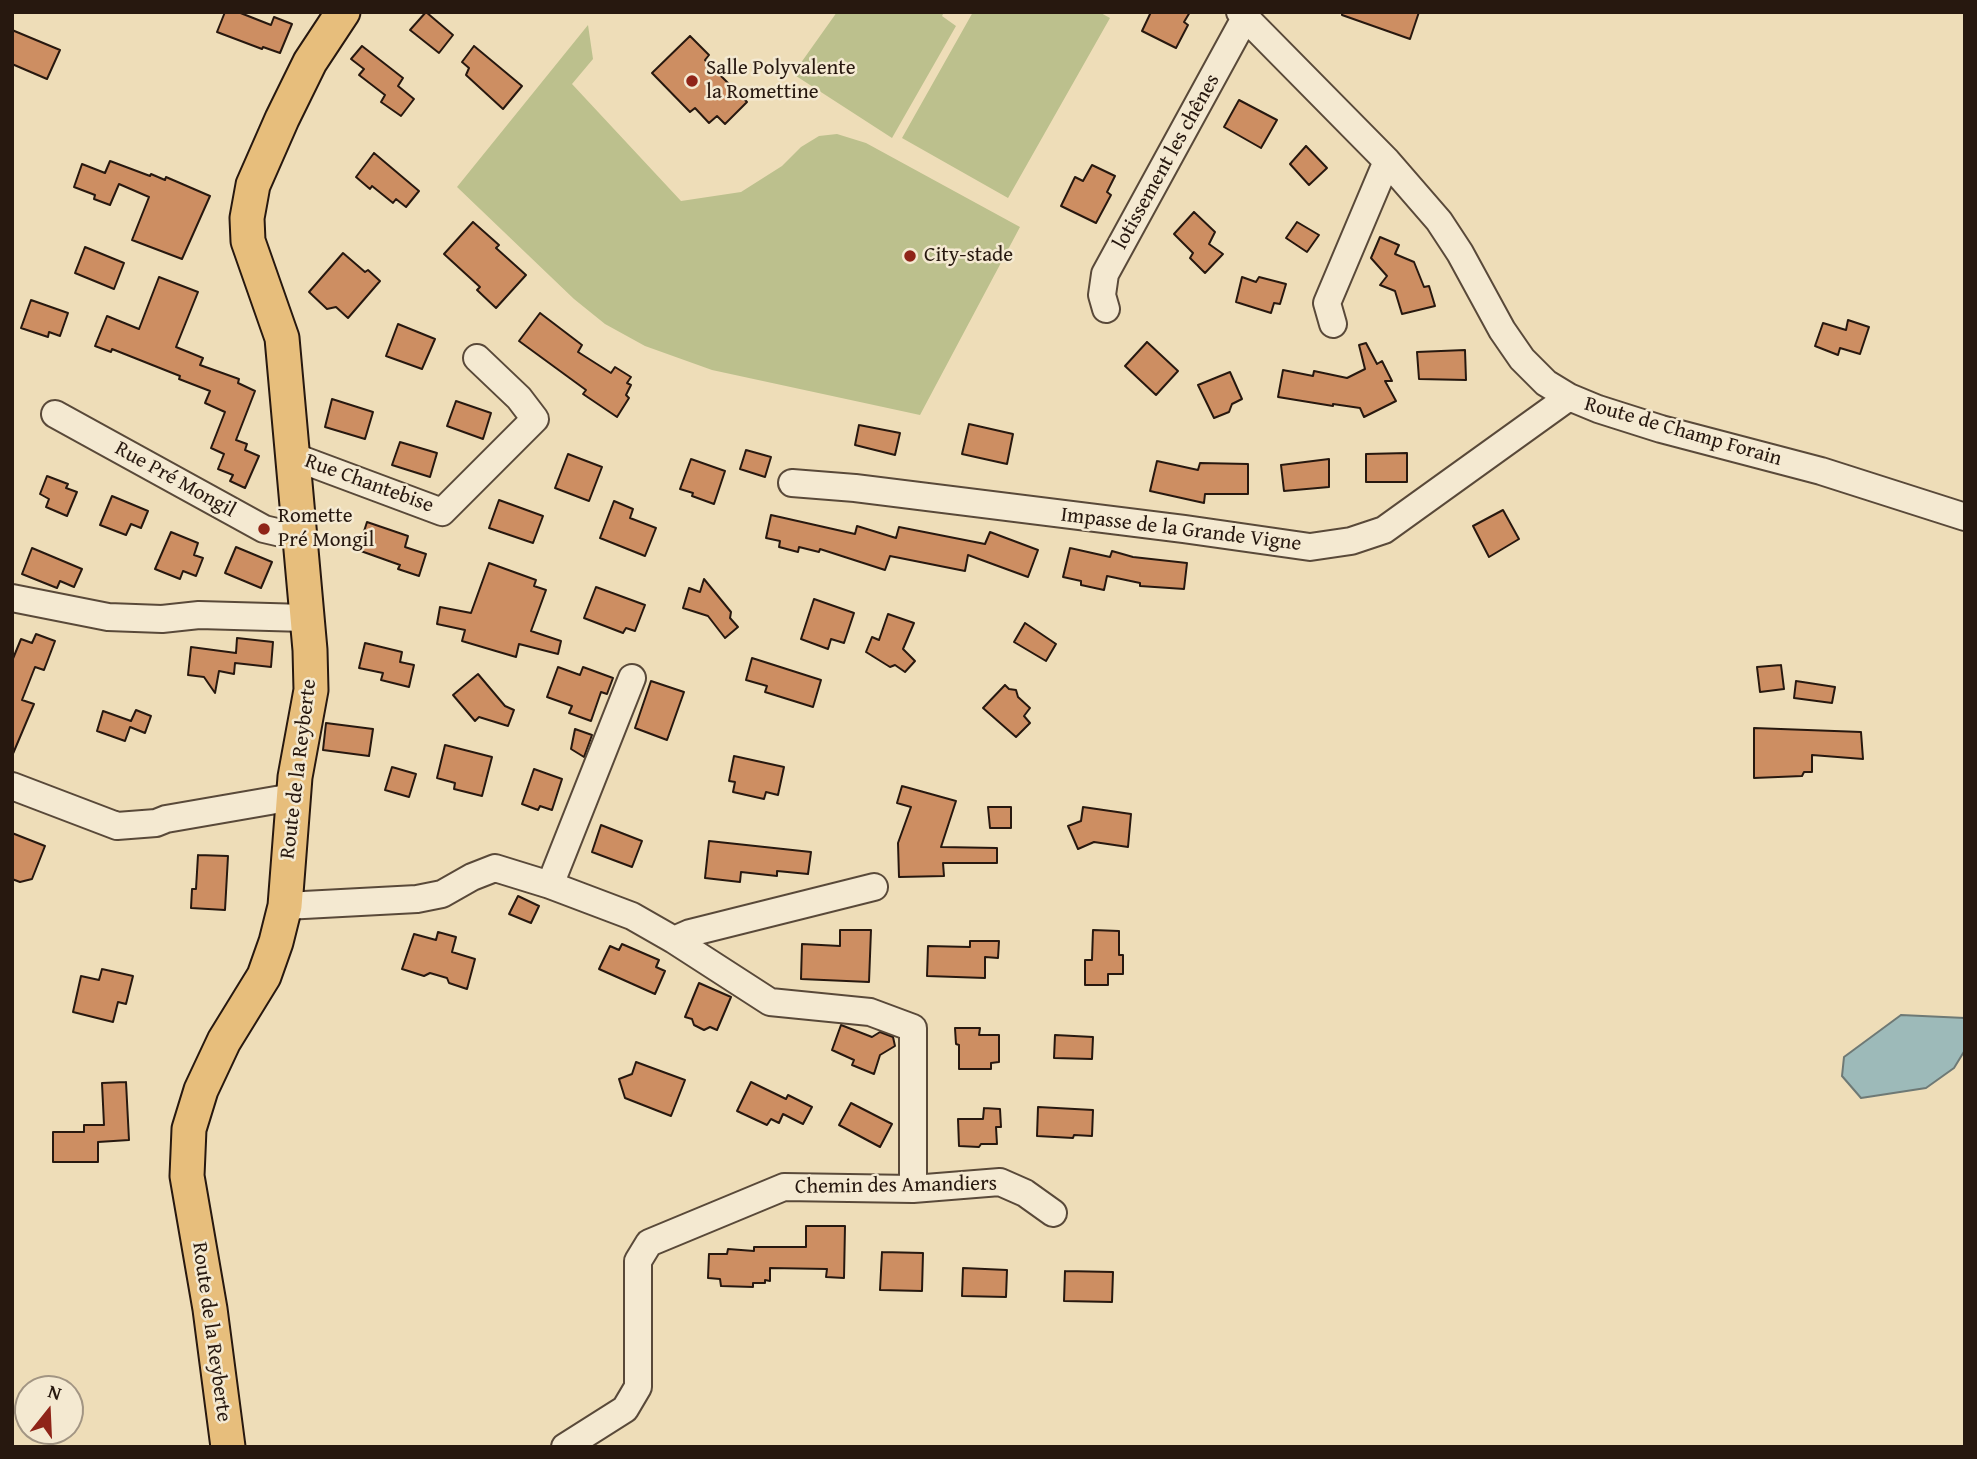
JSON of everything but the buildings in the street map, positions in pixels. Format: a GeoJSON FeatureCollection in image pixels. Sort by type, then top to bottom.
{"type":"FeatureCollection","features":[{"type":"Feature","properties":{"kind":"main road","name":"Route de la Reyberte"},"geometry":{"type":"LineString","coordinates":[[228,1447],[211,1309],[187,1176],[189,1129],[201,1090],[224,1041],[264,976],[276,942],[285,906],[293,797],[311,690],[310,650],[305,618],[282,338],[248,241],[247,218],[257,176],[282,119],[310,62],[343,12]]}},
{"type":"Feature","properties":{"kind":"street","name":"Route de Champ Forain"},"geometry":{"type":"LineString","coordinates":[[1243,15],[1387,161],[1439,221],[1460,253],[1502,330],[1522,359],[1546,383],[1569,397],[1598,409],[1661,429],[1821,471],[1965,517]]}},
{"type":"Feature","properties":{"kind":"street","name":"lotissement les chênes"},"geometry":{"type":"LineString","coordinates":[[1105,310],[1102,295],[1105,274],[1169,160],[1243,15]]}},
{"type":"Feature","properties":{"kind":"street"},"geometry":{"type":"LineString","coordinates":[[1333,324],[1327,303],[1387,161]]}},
{"type":"Feature","properties":{"kind":"street","name":"Rue Chantebise"},"geometry":{"type":"LineString","coordinates":[[292,456],[442,512],[534,419],[519,398],[477,358]]}},
{"type":"Feature","properties":{"kind":"street","name":"Impasse de la Grande Vigne"},"geometry":{"type":"LineString","coordinates":[[792,483],[855,488],[1310,547],[1351,541],[1384,530],[1569,397]]}},
{"type":"Feature","properties":{"kind":"street","name":"Rue Pré Mongil"},"geometry":{"type":"LineString","coordinates":[[55,414],[264,529],[298,533]]}},
{"type":"Feature","properties":{"kind":"street"},"geometry":{"type":"LineString","coordinates":[[12,598],[108,617],[162,619],[199,615],[305,618]]}},
{"type":"Feature","properties":{"kind":"street"},"geometry":{"type":"LineString","coordinates":[[550,885],[632,678]]}},
{"type":"Feature","properties":{"kind":"street"},"geometry":{"type":"LineString","coordinates":[[12,786],[117,826],[156,823],[293,797]]}},
{"type":"Feature","properties":{"kind":"street"},"geometry":{"type":"LineString","coordinates":[[285,906],[416,899],[442,894],[495,868],[550,885],[632,916],[770,1002],[870,1012],[913,1028],[913,1189]]}},
{"type":"Feature","properties":{"kind":"street"},"geometry":{"type":"LineString","coordinates":[[674,940],[690,933],[874,887]]}},
{"type":"Feature","properties":{"kind":"street","name":"Chemin des Amandiers"},"geometry":{"type":"LineString","coordinates":[[565,1447],[625,1409],[638,1387],[638,1261],[649,1243],[784,1187],[913,1189],[1000,1182],[1026,1193],[1053,1213]]}},
{"type":"Feature","properties":{"kind":"green space"},"geometry":{"type":"Polygon","coordinates":[[[837,12],[944,12],[942,16],[956,26],[892,138],[793,74],[837,12]]]}},
{"type":"Feature","properties":{"kind":"green space"},"geometry":{"type":"Polygon","coordinates":[[[973,12],[1099,12],[1110,18],[1008,198],[902,138],[973,12]]]}},
{"type":"Feature","properties":{"kind":"green space"},"geometry":{"type":"Polygon","coordinates":[[[588,25],[593,59],[572,84],[681,201],[741,192],[782,166],[801,147],[819,136],[837,134],[866,143],[1020,227],[920,415],[712,370],[645,346],[605,324],[574,299],[457,187],[588,25]]]}},
{"type":"Feature","properties":{"kind":"water"},"geometry":{"type":"Polygon","coordinates":[[[1901,1015],[1965,1018],[1965,1050],[1954,1068],[1926,1088],[1861,1098],[1842,1076],[1844,1057],[1901,1015]]]}},
{"type":"Feature","properties":{"kind":"place","name":"Salle Polyvalente la Romettine"},"geometry":{"type":"Point","coordinates":[692,81]}},
{"type":"Feature","properties":{"kind":"place","name":"City-stade"},"geometry":{"type":"Point","coordinates":[910,256]}},
{"type":"Feature","properties":{"kind":"place","name":"Romette Pré Mongil"},"geometry":{"type":"Point","coordinates":[264,529]}}]}
